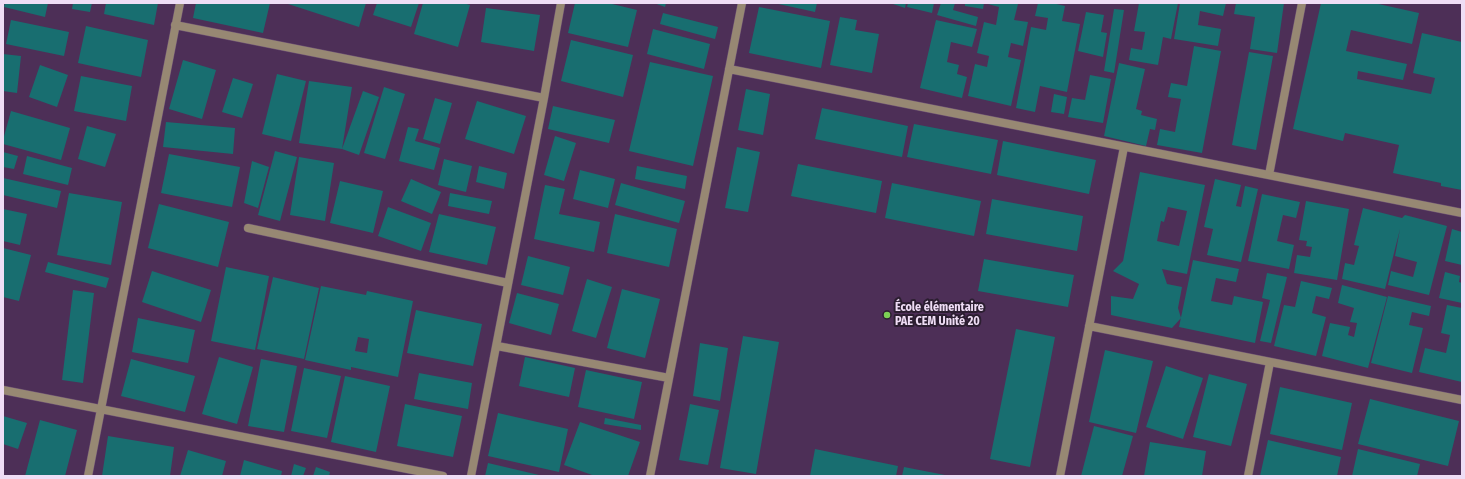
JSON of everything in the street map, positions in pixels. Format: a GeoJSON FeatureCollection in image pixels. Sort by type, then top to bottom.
{"type":"FeatureCollection","features":[{"type":"Feature","properties":{"kind":"street"},"geometry":{"type":"LineString","coordinates":[[88,476],[180,3]]}},
{"type":"Feature","properties":{"kind":"street"},"geometry":{"type":"LineString","coordinates":[[471,476],[497,346],[561,3]]}},
{"type":"Feature","properties":{"kind":"street"},"geometry":{"type":"LineString","coordinates":[[650,476],[742,3]]}},
{"type":"Feature","properties":{"kind":"street"},"geometry":{"type":"LineString","coordinates":[[1269,175],[1302,3]]}},
{"type":"Feature","properties":{"kind":"street"},"geometry":{"type":"LineString","coordinates":[[175,25],[544,98]]}},
{"type":"Feature","properties":{"kind":"street"},"geometry":{"type":"LineString","coordinates":[[729,69],[1462,213]]}},
{"type":"Feature","properties":{"kind":"street"},"geometry":{"type":"LineString","coordinates":[[1060,476],[1124,147]]}},
{"type":"Feature","properties":{"kind":"street"},"geometry":{"type":"LineString","coordinates":[[248,228],[508,283]]}},
{"type":"Feature","properties":{"kind":"street"},"geometry":{"type":"LineString","coordinates":[[1089,326],[1462,400]]}},
{"type":"Feature","properties":{"kind":"street"},"geometry":{"type":"LineString","coordinates":[[497,346],[669,378]]}},
{"type":"Feature","properties":{"kind":"street"},"geometry":{"type":"LineString","coordinates":[[1248,476],[1270,362]]}},
{"type":"Feature","properties":{"kind":"street"},"geometry":{"type":"LineString","coordinates":[[3,390],[443,476]]}},
{"type":"Feature","properties":{"kind":"building"},"geometry":{"type":"Polygon","coordinates":[[[5,3],[48,3],[45,17],[4,7],[5,3]]]}},
{"type":"Feature","properties":{"kind":"building"},"geometry":{"type":"Polygon","coordinates":[[[73,3],[92,3],[90,12],[72,9],[73,3]]]}},
{"type":"Feature","properties":{"kind":"building"},"geometry":{"type":"Polygon","coordinates":[[[106,3],[158,3],[154,25],[104,14],[106,3]]]}},
{"type":"Feature","properties":{"kind":"building"},"geometry":{"type":"Polygon","coordinates":[[[196,3],[270,3],[263,33],[193,18],[196,3]]]}},
{"type":"Feature","properties":{"kind":"building"},"geometry":{"type":"Polygon","coordinates":[[[285,3],[366,3],[359,27],[285,3]]]}},
{"type":"Feature","properties":{"kind":"building"},"geometry":{"type":"Polygon","coordinates":[[[377,3],[419,3],[411,27],[373,15],[377,3]]]}},
{"type":"Feature","properties":{"kind":"building"},"geometry":{"type":"Polygon","coordinates":[[[423,3],[463,3],[470,5],[458,47],[414,34],[423,3]]]}},
{"type":"Feature","properties":{"kind":"building"},"geometry":{"type":"Polygon","coordinates":[[[575,3],[608,3],[637,10],[628,47],[568,33],[575,3]]]}},
{"type":"Feature","properties":{"kind":"building"},"geometry":{"type":"Polygon","coordinates":[[[654,3],[666,3],[665,7],[654,3]]]}},
{"type":"Feature","properties":{"kind":"building"},"geometry":{"type":"Polygon","coordinates":[[[774,3],[817,3],[815,12],[774,3]]]}},
{"type":"Feature","properties":{"kind":"building"},"geometry":{"type":"Polygon","coordinates":[[[890,3],[906,3],[905,8],[890,3]]]}},
{"type":"Feature","properties":{"kind":"building"},"geometry":{"type":"Polygon","coordinates":[[[908,3],[934,3],[932,13],[907,7],[908,3]]]}},
{"type":"Feature","properties":{"kind":"building"},"geometry":{"type":"Polygon","coordinates":[[[941,3],[955,3],[953,10],[978,17],[976,26],[937,15],[941,3]]]}},
{"type":"Feature","properties":{"kind":"building"},"geometry":{"type":"Polygon","coordinates":[[[965,3],[984,3],[983,9],[965,6],[965,3]]]}},
{"type":"Feature","properties":{"kind":"building"},"geometry":{"type":"Polygon","coordinates":[[[988,3],[1018,4],[1014,20],[1028,22],[1023,46],[1011,43],[1008,57],[1021,60],[1011,106],[968,96],[975,64],[987,67],[989,56],[977,53],[984,22],[996,25],[999,7],[988,3]]]}},
{"type":"Feature","properties":{"kind":"building"},"geometry":{"type":"Polygon","coordinates":[[[1038,3],[1052,3],[1065,6],[1062,21],[1080,24],[1067,92],[1040,86],[1035,112],[1016,108],[1031,27],[1046,30],[1048,18],[1035,16],[1038,3]]]}},
{"type":"Feature","properties":{"kind":"building"},"geometry":{"type":"Polygon","coordinates":[[[1139,3],[1178,3],[1171,39],[1163,37],[1158,65],[1129,60],[1131,48],[1142,50],[1145,32],[1134,31],[1139,3]]]}},
{"type":"Feature","properties":{"kind":"building"},"geometry":{"type":"Polygon","coordinates":[[[1180,3],[1226,3],[1223,16],[1200,11],[1198,25],[1221,29],[1218,46],[1174,39],[1180,3]]]}},
{"type":"Feature","properties":{"kind":"building"},"geometry":{"type":"Polygon","coordinates":[[[1236,3],[1284,3],[1277,53],[1250,49],[1255,17],[1234,14],[1236,3]]]}},
{"type":"Feature","properties":{"kind":"building"},"geometry":{"type":"Polygon","coordinates":[[[1321,3],[1374,3],[1419,13],[1412,44],[1351,30],[1346,51],[1407,64],[1403,80],[1358,71],[1357,79],[1431,94],[1435,78],[1413,73],[1422,33],[1462,42],[1462,190],[1441,186],[1441,183],[1393,173],[1399,145],[1345,133],[1343,141],[1293,129],[1321,3]]]}},
{"type":"Feature","properties":{"kind":"building"},"geometry":{"type":"Polygon","coordinates":[[[759,7],[830,21],[821,68],[749,53],[759,7]]]}},
{"type":"Feature","properties":{"kind":"building"},"geometry":{"type":"Polygon","coordinates":[[[486,8],[540,15],[534,51],[481,42],[486,8]]]}},
{"type":"Feature","properties":{"kind":"building"},"geometry":{"type":"Polygon","coordinates":[[[1114,9],[1124,10],[1114,73],[1104,71],[1114,9]]]}},
{"type":"Feature","properties":{"kind":"building"},"geometry":{"type":"Polygon","coordinates":[[[1086,12],[1104,15],[1101,32],[1107,33],[1103,57],[1078,51],[1086,12]]]}},
{"type":"Feature","properties":{"kind":"building"},"geometry":{"type":"Polygon","coordinates":[[[663,13],[718,27],[715,39],[660,24],[663,13]]]}},
{"type":"Feature","properties":{"kind":"building"},"geometry":{"type":"Polygon","coordinates":[[[840,17],[857,20],[855,30],[879,34],[872,73],[830,65],[840,17]]]}},
{"type":"Feature","properties":{"kind":"building"},"geometry":{"type":"Polygon","coordinates":[[[11,20],[69,32],[64,56],[6,44],[11,20]]]}},
{"type":"Feature","properties":{"kind":"building"},"geometry":{"type":"Polygon","coordinates":[[[936,20],[977,29],[972,47],[951,42],[947,62],[959,65],[957,74],[967,77],[962,98],[920,88],[936,20]]]}},
{"type":"Feature","properties":{"kind":"building"},"geometry":{"type":"Polygon","coordinates":[[[86,26],[148,40],[141,77],[78,63],[86,26]]]}},
{"type":"Feature","properties":{"kind":"building"},"geometry":{"type":"Polygon","coordinates":[[[653,29],[710,44],[704,69],[647,54],[653,29]]]}},
{"type":"Feature","properties":{"kind":"building"},"geometry":{"type":"Polygon","coordinates":[[[571,40],[633,55],[623,97],[561,81],[571,40]]]}},
{"type":"Feature","properties":{"kind":"building"},"geometry":{"type":"Polygon","coordinates":[[[1194,46],[1221,51],[1202,153],[1157,145],[1160,129],[1175,132],[1181,99],[1168,97],[1171,83],[1187,86],[1194,46]]]}},
{"type":"Feature","properties":{"kind":"building"},"geometry":{"type":"Polygon","coordinates":[[[1249,52],[1273,56],[1256,150],[1232,145],[1249,52]]]}},
{"type":"Feature","properties":{"kind":"building"},"geometry":{"type":"Polygon","coordinates":[[[3,54],[21,56],[17,93],[3,91],[3,54]]]}},
{"type":"Feature","properties":{"kind":"building"},"geometry":{"type":"Polygon","coordinates":[[[183,60],[216,70],[202,119],[169,109],[183,60]]]}},
{"type":"Feature","properties":{"kind":"building"},"geometry":{"type":"Polygon","coordinates":[[[650,62],[713,76],[693,166],[629,151],[650,62]]]}},
{"type":"Feature","properties":{"kind":"building"},"geometry":{"type":"Polygon","coordinates":[[[1119,63],[1145,69],[1136,109],[1142,111],[1141,115],[1157,119],[1155,130],[1150,129],[1146,146],[1104,136],[1119,63]]]}},
{"type":"Feature","properties":{"kind":"building"},"geometry":{"type":"Polygon","coordinates":[[[40,65],[68,75],[57,107],[29,97],[40,65]]]}},
{"type":"Feature","properties":{"kind":"building"},"geometry":{"type":"Polygon","coordinates":[[[277,74],[306,81],[291,141],[262,134],[277,74]]]}},
{"type":"Feature","properties":{"kind":"building"},"geometry":{"type":"Polygon","coordinates":[[[1090,75],[1111,79],[1103,123],[1068,117],[1072,98],[1085,100],[1090,75]]]}},
{"type":"Feature","properties":{"kind":"building"},"geometry":{"type":"Polygon","coordinates":[[[81,76],[132,86],[126,121],[74,111],[81,76]]]}},
{"type":"Feature","properties":{"kind":"building"},"geometry":{"type":"Polygon","coordinates":[[[233,78],[253,84],[242,118],[222,112],[233,78]]]}},
{"type":"Feature","properties":{"kind":"building"},"geometry":{"type":"Polygon","coordinates":[[[309,81],[352,87],[342,149],[299,143],[309,81]]]}},
{"type":"Feature","properties":{"kind":"building"},"geometry":{"type":"Polygon","coordinates":[[[384,87],[405,94],[385,159],[364,153],[384,87]]]}},
{"type":"Feature","properties":{"kind":"building"},"geometry":{"type":"Polygon","coordinates":[[[746,89],[770,94],[763,135],[738,130],[746,89]]]}},
{"type":"Feature","properties":{"kind":"building"},"geometry":{"type":"Polygon","coordinates":[[[363,91],[379,97],[359,155],[342,149],[363,91]]]}},
{"type":"Feature","properties":{"kind":"building"},"geometry":{"type":"Polygon","coordinates":[[[1054,94],[1067,97],[1064,114],[1051,112],[1054,94]]]}},
{"type":"Feature","properties":{"kind":"building"},"geometry":{"type":"Polygon","coordinates":[[[435,98],[452,103],[440,144],[423,139],[435,98]]]}},
{"type":"Feature","properties":{"kind":"building"},"geometry":{"type":"Polygon","coordinates":[[[477,101],[526,116],[514,154],[465,139],[477,101]]]}},
{"type":"Feature","properties":{"kind":"building"},"geometry":{"type":"Polygon","coordinates":[[[553,106],[615,120],[609,143],[548,129],[553,106]]]}},
{"type":"Feature","properties":{"kind":"building"},"geometry":{"type":"Polygon","coordinates":[[[822,108],[908,126],[902,157],[815,139],[822,108]]]}},
{"type":"Feature","properties":{"kind":"building"},"geometry":{"type":"Polygon","coordinates":[[[11,111],[70,128],[61,160],[3,144],[11,111]]]}},
{"type":"Feature","properties":{"kind":"building"},"geometry":{"type":"Polygon","coordinates":[[[166,122],[235,128],[233,154],[163,147],[166,122]]]}},
{"type":"Feature","properties":{"kind":"building"},"geometry":{"type":"Polygon","coordinates":[[[914,124],[998,140],[991,174],[907,157],[914,124]]]}},
{"type":"Feature","properties":{"kind":"building"},"geometry":{"type":"Polygon","coordinates":[[[87,126],[116,134],[105,167],[78,159],[87,126]]]}},
{"type":"Feature","properties":{"kind":"building"},"geometry":{"type":"Polygon","coordinates":[[[408,127],[419,129],[415,141],[440,148],[434,170],[399,161],[408,127]]]}},
{"type":"Feature","properties":{"kind":"building"},"geometry":{"type":"Polygon","coordinates":[[[555,136],[576,143],[564,181],[544,175],[555,136]]]}},
{"type":"Feature","properties":{"kind":"building"},"geometry":{"type":"Polygon","coordinates":[[[1003,141],[1096,160],[1089,194],[997,175],[1003,141]]]}},
{"type":"Feature","properties":{"kind":"building"},"geometry":{"type":"Polygon","coordinates":[[[737,147],[760,152],[748,212],[725,208],[737,147]]]}},
{"type":"Feature","properties":{"kind":"building"},"geometry":{"type":"Polygon","coordinates":[[[275,151],[297,157],[280,221],[258,215],[275,151]]]}},
{"type":"Feature","properties":{"kind":"building"},"geometry":{"type":"Polygon","coordinates":[[[3,152],[18,156],[14,169],[3,167],[3,152]]]}},
{"type":"Feature","properties":{"kind":"building"},"geometry":{"type":"Polygon","coordinates":[[[169,154],[240,167],[232,207],[161,193],[169,154]]]}},
{"type":"Feature","properties":{"kind":"building"},"geometry":{"type":"Polygon","coordinates":[[[27,156],[72,168],[68,185],[23,174],[27,156]]]}},
{"type":"Feature","properties":{"kind":"building"},"geometry":{"type":"Polygon","coordinates":[[[299,157],[334,163],[325,221],[290,215],[299,157]]]}},
{"type":"Feature","properties":{"kind":"building"},"geometry":{"type":"Polygon","coordinates":[[[444,159],[472,166],[466,192],[438,185],[444,159]]]}},
{"type":"Feature","properties":{"kind":"building"},"geometry":{"type":"Polygon","coordinates":[[[252,161],[269,167],[258,208],[244,203],[252,161]]]}},
{"type":"Feature","properties":{"kind":"building"},"geometry":{"type":"Polygon","coordinates":[[[798,164],[882,181],[876,213],[791,196],[798,164]]]}},
{"type":"Feature","properties":{"kind":"building"},"geometry":{"type":"Polygon","coordinates":[[[479,166],[507,173],[504,189],[476,182],[479,166]]]}},
{"type":"Feature","properties":{"kind":"building"},"geometry":{"type":"Polygon","coordinates":[[[637,166],[687,176],[685,189],[635,179],[637,166]]]}},
{"type":"Feature","properties":{"kind":"building"},"geometry":{"type":"Polygon","coordinates":[[[580,170],[615,179],[608,208],[573,199],[580,170]]]}},
{"type":"Feature","properties":{"kind":"building"},"geometry":{"type":"Polygon","coordinates":[[[1140,172],[1205,185],[1187,274],[1162,269],[1167,284],[1182,287],[1178,308],[1181,318],[1172,328],[1111,315],[1111,296],[1133,299],[1139,284],[1113,271],[1123,261],[1140,172]],[[1168,207],[1164,222],[1161,221],[1157,241],[1179,246],[1187,211],[1168,207]]]}},
{"type":"Feature","properties":{"kind":"building"},"geometry":{"type":"Polygon","coordinates":[[[3,178],[61,191],[57,208],[3,195],[3,178]]]}},
{"type":"Feature","properties":{"kind":"building"},"geometry":{"type":"Polygon","coordinates":[[[411,179],[441,192],[432,214],[401,201],[411,179]]]}},
{"type":"Feature","properties":{"kind":"building"},"geometry":{"type":"Polygon","coordinates":[[[1215,179],[1241,185],[1236,206],[1241,207],[1245,186],[1258,189],[1241,262],[1207,255],[1213,229],[1204,227],[1215,179]]]}},
{"type":"Feature","properties":{"kind":"building"},"geometry":{"type":"Polygon","coordinates":[[[340,181],[383,191],[373,233],[330,223],[340,181]]]}},
{"type":"Feature","properties":{"kind":"building"},"geometry":{"type":"Polygon","coordinates":[[[621,183],[685,201],[679,223],[615,205],[621,183]]]}},
{"type":"Feature","properties":{"kind":"building"},"geometry":{"type":"Polygon","coordinates":[[[892,183],[981,201],[974,236],[885,218],[892,183]]]}},
{"type":"Feature","properties":{"kind":"building"},"geometry":{"type":"Polygon","coordinates":[[[545,185],[565,189],[559,214],[600,222],[594,252],[534,239],[545,185]]]}},
{"type":"Feature","properties":{"kind":"building"},"geometry":{"type":"Polygon","coordinates":[[[69,193],[122,202],[111,265],[57,255],[69,193]]]}},
{"type":"Feature","properties":{"kind":"building"},"geometry":{"type":"Polygon","coordinates":[[[450,193],[492,201],[489,214],[448,206],[450,193]]]}},
{"type":"Feature","properties":{"kind":"building"},"geometry":{"type":"Polygon","coordinates":[[[1262,194],[1300,202],[1296,218],[1283,215],[1277,241],[1294,245],[1289,269],[1248,261],[1262,194]]]}},
{"type":"Feature","properties":{"kind":"building"},"geometry":{"type":"Polygon","coordinates":[[[992,199],[1083,216],[1077,251],[986,234],[992,199]]]}},
{"type":"Feature","properties":{"kind":"building"},"geometry":{"type":"Polygon","coordinates":[[[1306,201],[1349,209],[1337,280],[1294,273],[1297,255],[1310,257],[1312,247],[1306,246],[1307,241],[1299,240],[1306,201]]]}},
{"type":"Feature","properties":{"kind":"building"},"geometry":{"type":"Polygon","coordinates":[[[159,204],[229,222],[218,267],[148,248],[159,204]]]}},
{"type":"Feature","properties":{"kind":"building"},"geometry":{"type":"Polygon","coordinates":[[[388,207],[431,223],[421,251],[378,236],[388,207]]]}},
{"type":"Feature","properties":{"kind":"building"},"geometry":{"type":"Polygon","coordinates":[[[1363,208],[1402,218],[1405,215],[1447,226],[1429,295],[1388,285],[1391,271],[1413,277],[1417,262],[1395,256],[1400,229],[1385,289],[1342,279],[1345,263],[1354,265],[1359,246],[1354,245],[1363,208]]]}},
{"type":"Feature","properties":{"kind":"building"},"geometry":{"type":"Polygon","coordinates":[[[3,209],[27,214],[20,245],[3,241],[3,209]]]}},
{"type":"Feature","properties":{"kind":"building"},"geometry":{"type":"Polygon","coordinates":[[[439,214],[496,227],[487,265],[429,252],[439,214]]]}},
{"type":"Feature","properties":{"kind":"building"},"geometry":{"type":"Polygon","coordinates":[[[615,214],[677,229],[669,267],[607,253],[615,214]]]}},
{"type":"Feature","properties":{"kind":"building"},"geometry":{"type":"Polygon","coordinates":[[[1452,229],[1462,232],[1462,265],[1445,261],[1452,229]]]}},
{"type":"Feature","properties":{"kind":"building"},"geometry":{"type":"Polygon","coordinates":[[[3,248],[31,255],[19,301],[3,297],[3,248]]]}},
{"type":"Feature","properties":{"kind":"building"},"geometry":{"type":"Polygon","coordinates":[[[528,256],[570,267],[563,295],[521,285],[528,256]]]}},
{"type":"Feature","properties":{"kind":"building"},"geometry":{"type":"Polygon","coordinates":[[[984,259],[1074,275],[1068,307],[978,291],[984,259]]]}},
{"type":"Feature","properties":{"kind":"building"},"geometry":{"type":"Polygon","coordinates":[[[1193,260],[1239,269],[1236,282],[1216,278],[1211,301],[1232,305],[1234,296],[1263,302],[1255,343],[1179,327],[1193,260]]]}},
{"type":"Feature","properties":{"kind":"building"},"geometry":{"type":"Polygon","coordinates":[[[48,262],[109,278],[106,288],[45,272],[48,262]]]}},
{"type":"Feature","properties":{"kind":"building"},"geometry":{"type":"Polygon","coordinates":[[[226,267],[269,276],[255,350],[211,341],[226,267]]]}},
{"type":"Feature","properties":{"kind":"building"},"geometry":{"type":"Polygon","coordinates":[[[152,271],[211,290],[201,322],[142,302],[152,271]]]}},
{"type":"Feature","properties":{"kind":"building"},"geometry":{"type":"Polygon","coordinates":[[[1445,272],[1460,276],[1459,282],[1462,283],[1462,303],[1439,298],[1445,272]]]}},
{"type":"Feature","properties":{"kind":"building"},"geometry":{"type":"Polygon","coordinates":[[[1267,273],[1287,277],[1271,343],[1260,341],[1270,300],[1262,298],[1267,273]]]}},
{"type":"Feature","properties":{"kind":"building"},"geometry":{"type":"Polygon","coordinates":[[[273,277],[319,288],[304,359],[257,349],[273,277]]]}},
{"type":"Feature","properties":{"kind":"building"},"geometry":{"type":"Polygon","coordinates":[[[587,279],[612,287],[596,338],[572,331],[587,279]]]}},
{"type":"Feature","properties":{"kind":"building"},"geometry":{"type":"Polygon","coordinates":[[[1301,281],[1332,288],[1329,299],[1316,296],[1312,313],[1326,317],[1316,356],[1274,346],[1284,305],[1295,307],[1301,281]]]}},
{"type":"Feature","properties":{"kind":"building"},"geometry":{"type":"Polygon","coordinates":[[[1342,285],[1387,297],[1368,368],[1322,356],[1330,323],[1350,327],[1348,335],[1354,337],[1357,323],[1350,322],[1354,308],[1338,303],[1342,285]]]}},
{"type":"Feature","properties":{"kind":"building"},"geometry":{"type":"Polygon","coordinates":[[[321,286],[366,295],[367,291],[413,301],[398,377],[351,367],[351,370],[305,360],[321,286]],[[358,337],[355,351],[367,353],[369,339],[358,337]]]}},
{"type":"Feature","properties":{"kind":"building"},"geometry":{"type":"Polygon","coordinates":[[[622,289],[660,299],[645,358],[607,348],[622,289]]]}},
{"type":"Feature","properties":{"kind":"building"},"geometry":{"type":"Polygon","coordinates":[[[73,290],[94,293],[83,383],[62,380],[73,290]]]}},
{"type":"Feature","properties":{"kind":"building"},"geometry":{"type":"Polygon","coordinates":[[[517,293],[559,304],[551,335],[509,323],[517,293]]]}},
{"type":"Feature","properties":{"kind":"building"},"geometry":{"type":"Polygon","coordinates":[[[1388,296],[1431,306],[1429,316],[1412,312],[1409,325],[1423,328],[1412,373],[1371,363],[1388,296]]]}},
{"type":"Feature","properties":{"kind":"building"},"geometry":{"type":"Polygon","coordinates":[[[1447,305],[1462,308],[1462,382],[1419,372],[1425,348],[1446,353],[1450,335],[1441,333],[1447,305]]]}},
{"type":"Feature","properties":{"kind":"building"},"geometry":{"type":"Polygon","coordinates":[[[416,310],[482,324],[473,366],[407,353],[416,310]]]}},
{"type":"Feature","properties":{"kind":"building"},"geometry":{"type":"Polygon","coordinates":[[[138,318],[195,330],[188,363],[132,352],[138,318]]]}},
{"type":"Feature","properties":{"kind":"building"},"geometry":{"type":"Polygon","coordinates":[[[1016,329],[1055,337],[1030,467],[990,459],[1016,329]]]}},
{"type":"Feature","properties":{"kind":"building"},"geometry":{"type":"Polygon","coordinates":[[[743,336],[779,342],[756,474],[720,468],[743,336]]]}},
{"type":"Feature","properties":{"kind":"building"},"geometry":{"type":"Polygon","coordinates":[[[700,343],[728,348],[720,401],[693,396],[700,343]]]}},
{"type":"Feature","properties":{"kind":"building"},"geometry":{"type":"Polygon","coordinates":[[[1105,350],[1153,361],[1136,433],[1089,422],[1105,350]]]}},
{"type":"Feature","properties":{"kind":"building"},"geometry":{"type":"Polygon","coordinates":[[[219,357],[253,367],[237,424],[202,414],[219,357]]]}},
{"type":"Feature","properties":{"kind":"building"},"geometry":{"type":"Polygon","coordinates":[[[525,357],[575,368],[569,397],[519,386],[525,357]]]}},
{"type":"Feature","properties":{"kind":"building"},"geometry":{"type":"Polygon","coordinates":[[[131,359],[195,376],[185,412],[121,396],[131,359]]]}},
{"type":"Feature","properties":{"kind":"building"},"geometry":{"type":"Polygon","coordinates":[[[261,359],[297,366],[284,432],[248,426],[261,359]]]}},
{"type":"Feature","properties":{"kind":"building"},"geometry":{"type":"Polygon","coordinates":[[[1166,366],[1203,378],[1183,439],[1146,427],[1166,366]]]}},
{"type":"Feature","properties":{"kind":"building"},"geometry":{"type":"Polygon","coordinates":[[[304,368],[341,376],[327,438],[291,431],[304,368]]]}},
{"type":"Feature","properties":{"kind":"building"},"geometry":{"type":"Polygon","coordinates":[[[586,370],[642,382],[634,419],[578,407],[586,370]]]}},
{"type":"Feature","properties":{"kind":"building"},"geometry":{"type":"Polygon","coordinates":[[[419,373],[472,383],[468,409],[414,399],[419,373]]]}},
{"type":"Feature","properties":{"kind":"building"},"geometry":{"type":"Polygon","coordinates":[[[1209,374],[1247,384],[1231,446],[1193,437],[1209,374]]]}},
{"type":"Feature","properties":{"kind":"building"},"geometry":{"type":"Polygon","coordinates":[[[345,376],[390,386],[376,452],[331,442],[345,376]]]}},
{"type":"Feature","properties":{"kind":"building"},"geometry":{"type":"Polygon","coordinates":[[[1280,387],[1352,403],[1342,450],[1270,434],[1280,387]]]}},
{"type":"Feature","properties":{"kind":"building"},"geometry":{"type":"Polygon","coordinates":[[[1370,399],[1459,421],[1448,466],[1358,444],[1370,399]]]}},
{"type":"Feature","properties":{"kind":"building"},"geometry":{"type":"Polygon","coordinates":[[[405,404],[462,416],[453,457],[397,446],[405,404]]]}},
{"type":"Feature","properties":{"kind":"building"},"geometry":{"type":"Polygon","coordinates":[[[690,404],[719,410],[708,465],[679,460],[690,404]]]}},
{"type":"Feature","properties":{"kind":"building"},"geometry":{"type":"Polygon","coordinates":[[[498,413],[568,429],[559,472],[488,456],[498,413]]]}},
{"type":"Feature","properties":{"kind":"building"},"geometry":{"type":"Polygon","coordinates":[[[3,416],[27,423],[18,449],[3,444],[3,416]]]}},
{"type":"Feature","properties":{"kind":"building"},"geometry":{"type":"Polygon","coordinates":[[[605,418],[641,425],[641,430],[604,424],[605,418]]]}},
{"type":"Feature","properties":{"kind":"building"},"geometry":{"type":"Polygon","coordinates":[[[40,420],[77,430],[65,476],[25,476],[40,420]]]}},
{"type":"Feature","properties":{"kind":"building"},"geometry":{"type":"Polygon","coordinates":[[[580,422],[640,442],[628,476],[595,476],[564,465],[580,422]]]}},
{"type":"Feature","properties":{"kind":"building"},"geometry":{"type":"Polygon","coordinates":[[[1094,426],[1133,436],[1122,476],[1081,476],[1094,426]]]}},
{"type":"Feature","properties":{"kind":"building"},"geometry":{"type":"Polygon","coordinates":[[[108,436],[174,447],[170,476],[102,476],[108,436]]]}},
{"type":"Feature","properties":{"kind":"building"},"geometry":{"type":"Polygon","coordinates":[[[1268,440],[1341,457],[1337,476],[1260,476],[1268,440]]]}},
{"type":"Feature","properties":{"kind":"building"},"geometry":{"type":"Polygon","coordinates":[[[1150,442],[1206,451],[1202,476],[1144,476],[1150,442]]]}},
{"type":"Feature","properties":{"kind":"building"},"geometry":{"type":"Polygon","coordinates":[[[815,449],[898,466],[896,476],[810,476],[815,449]]]}},
{"type":"Feature","properties":{"kind":"building"},"geometry":{"type":"Polygon","coordinates":[[[1358,449],[1420,464],[1417,476],[1352,476],[1358,449]]]}},
{"type":"Feature","properties":{"kind":"building"},"geometry":{"type":"Polygon","coordinates":[[[188,450],[226,461],[222,476],[180,476],[188,450]]]}},
{"type":"Feature","properties":{"kind":"building"},"geometry":{"type":"Polygon","coordinates":[[[244,460],[282,471],[281,476],[240,476],[244,460]]]}},
{"type":"Feature","properties":{"kind":"building"},"geometry":{"type":"Polygon","coordinates":[[[488,463],[539,475],[539,476],[485,476],[488,463]]]}},
{"type":"Feature","properties":{"kind":"building"},"geometry":{"type":"Polygon","coordinates":[[[294,464],[306,468],[303,476],[291,476],[294,464]]]}},
{"type":"Feature","properties":{"kind":"building"},"geometry":{"type":"Polygon","coordinates":[[[316,467],[330,472],[329,476],[313,476],[316,467]]]}},
{"type":"Feature","properties":{"kind":"building"},"geometry":{"type":"Polygon","coordinates":[[[904,467],[945,475],[945,476],[902,476],[904,467]]]}},
{"type":"Feature","properties":{"kind":"place","name":"École élémentaire PAE CEM Unité 20"},"geometry":{"type":"Point","coordinates":[887,315]}}]}
